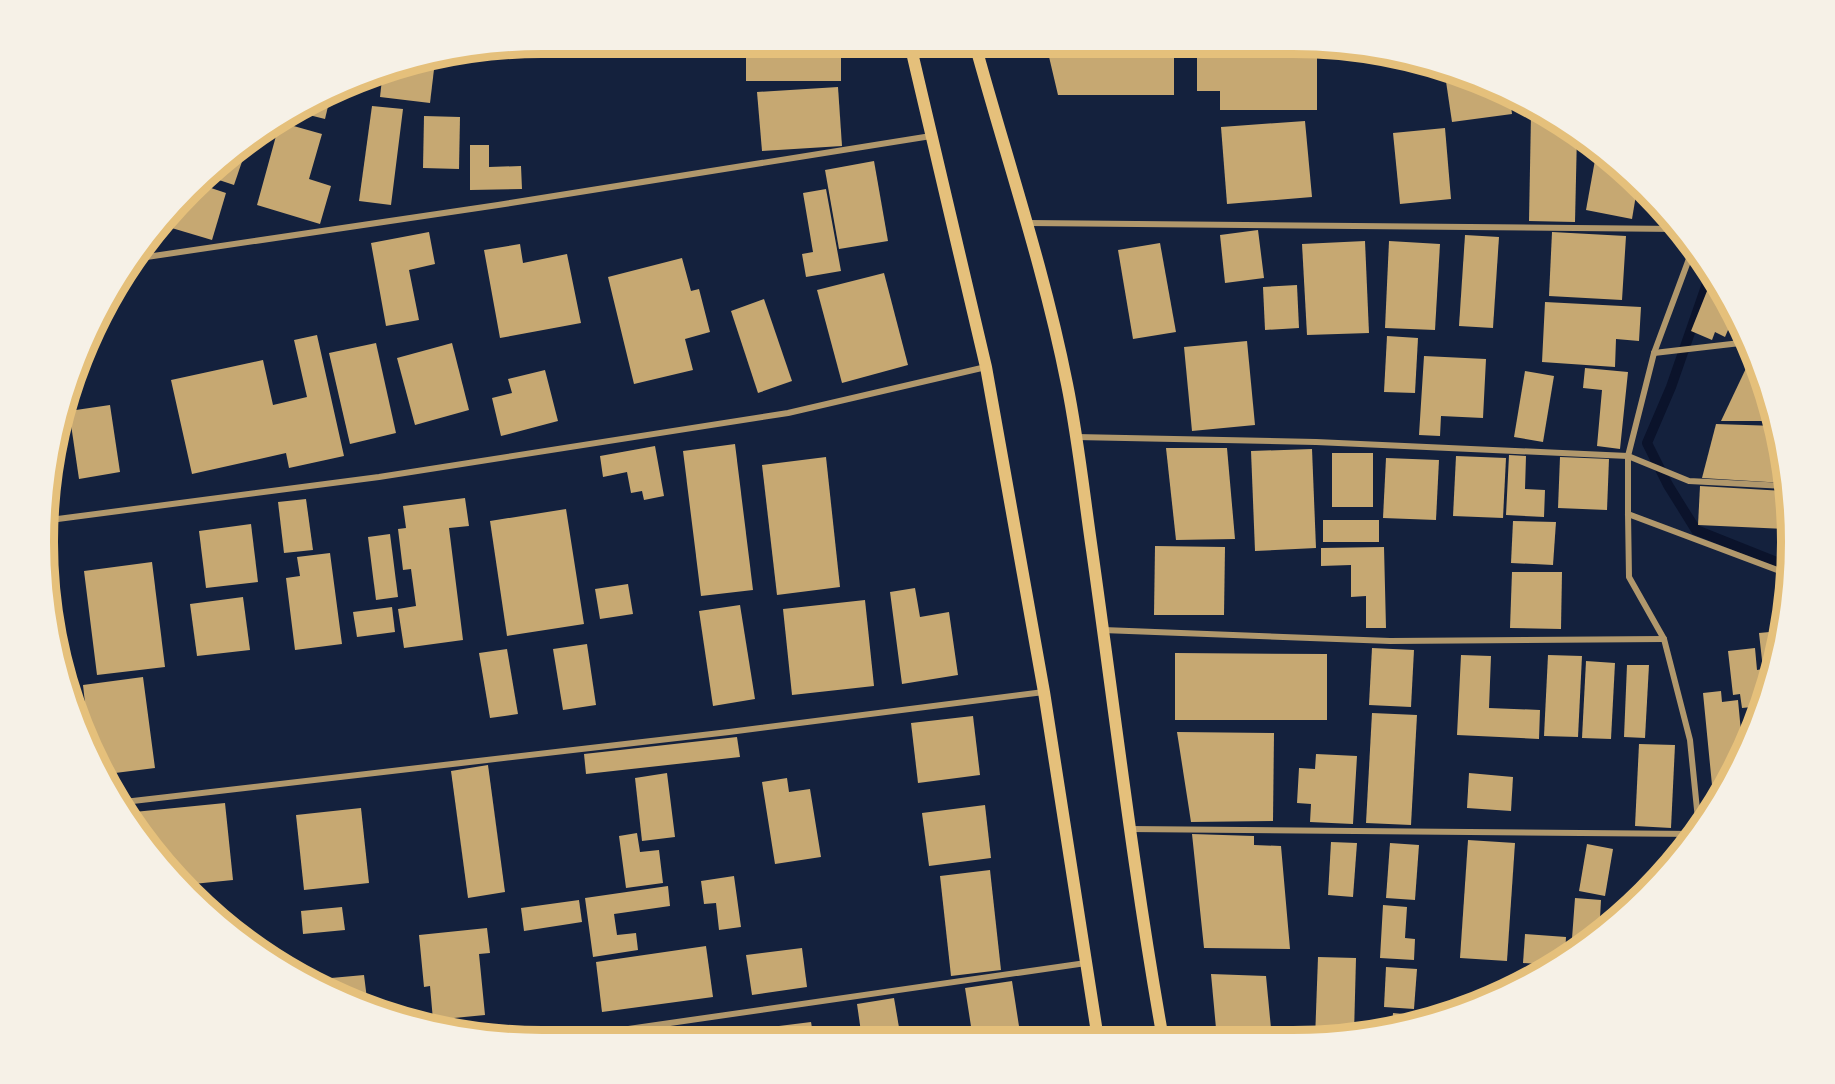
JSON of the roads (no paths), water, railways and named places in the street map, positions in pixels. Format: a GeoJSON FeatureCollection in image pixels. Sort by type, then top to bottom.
{"type":"FeatureCollection","features":[{"type":"Feature","properties":{"kind":"main road"},"geometry":{"type":"LineString","coordinates":[[912,54],[986,368],[1044,692],[1097,1030]]}},
{"type":"Feature","properties":{"kind":"main road"},"geometry":{"type":"LineString","coordinates":[[978,54],[1028,223],[1067,383],[1129,829],[1162,1030]]}},
{"type":"Feature","properties":{"kind":"street"},"geometry":{"type":"LineString","coordinates":[[146,257],[498,205],[931,136]]}},
{"type":"Feature","properties":{"kind":"street"},"geometry":{"type":"LineString","coordinates":[[1028,223],[1667,229]]}},
{"type":"Feature","properties":{"kind":"street"},"geometry":{"type":"LineString","coordinates":[[1690,259],[1654,353],[1628,456],[1628,514],[1629,577],[1664,639],[1690,740],[1698,815]]}},
{"type":"Feature","properties":{"kind":"street"},"geometry":{"type":"LineString","coordinates":[[1654,353],[1739,343]]}},
{"type":"Feature","properties":{"kind":"street"},"geometry":{"type":"LineString","coordinates":[[55,519],[379,477],[776,415],[986,368]]}},
{"type":"Feature","properties":{"kind":"street"},"geometry":{"type":"LineString","coordinates":[[1075,436],[1316,442],[1628,456],[1689,481],[1778,486]]}},
{"type":"Feature","properties":{"kind":"street"},"geometry":{"type":"LineString","coordinates":[[1628,514],[1780,571]]}},
{"type":"Feature","properties":{"kind":"street"},"geometry":{"type":"LineString","coordinates":[[1103,630],[1390,642],[1664,639]]}},
{"type":"Feature","properties":{"kind":"street"},"geometry":{"type":"LineString","coordinates":[[129,801],[729,732],[1044,692]]}},
{"type":"Feature","properties":{"kind":"street"},"geometry":{"type":"LineString","coordinates":[[1129,829],[1684,834]]}},
{"type":"Feature","properties":{"kind":"street"},"geometry":{"type":"LineString","coordinates":[[622,1030],[1086,963]]}},
{"type":"Feature","properties":{"kind":"waterway"},"geometry":{"type":"LineString","coordinates":[[1707,284],[1671,387],[1647,443],[1668,485],[1696,530],[1780,564]]}}]}
